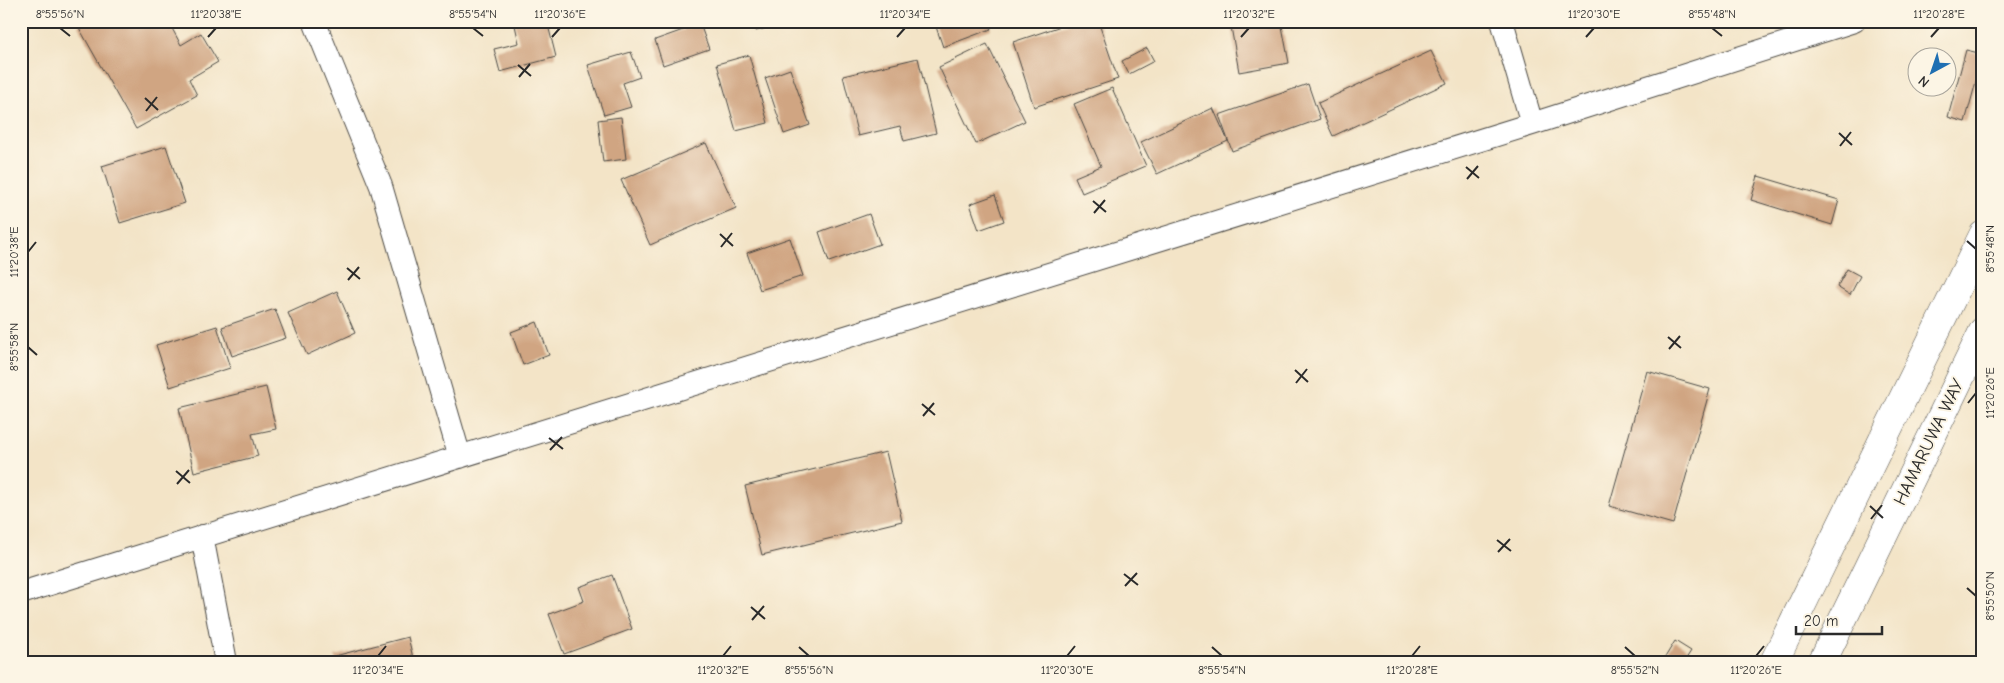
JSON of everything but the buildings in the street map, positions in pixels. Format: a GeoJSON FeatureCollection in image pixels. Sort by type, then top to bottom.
{"type":"FeatureCollection","features":[{"type":"Feature","properties":{"kind":"main road"},"geometry":{"type":"LineString","coordinates":[[1774,662],[1983,235]]}},
{"type":"Feature","properties":{"kind":"main road","name":"HAMARUWA WAY"},"geometry":{"type":"LineString","coordinates":[[1822,662],[1983,331]]}},
{"type":"Feature","properties":{"kind":"street"},"geometry":{"type":"LineString","coordinates":[[314,21],[381,186],[460,457]]}},
{"type":"Feature","properties":{"kind":"street"},"geometry":{"type":"LineString","coordinates":[[1502,21],[1532,124]]}},
{"type":"Feature","properties":{"kind":"street"},"geometry":{"type":"LineString","coordinates":[[21,593],[1532,124],[1854,21]]}},
{"type":"Feature","properties":{"kind":"street"},"geometry":{"type":"LineString","coordinates":[[202,536],[226,662]]}}]}
